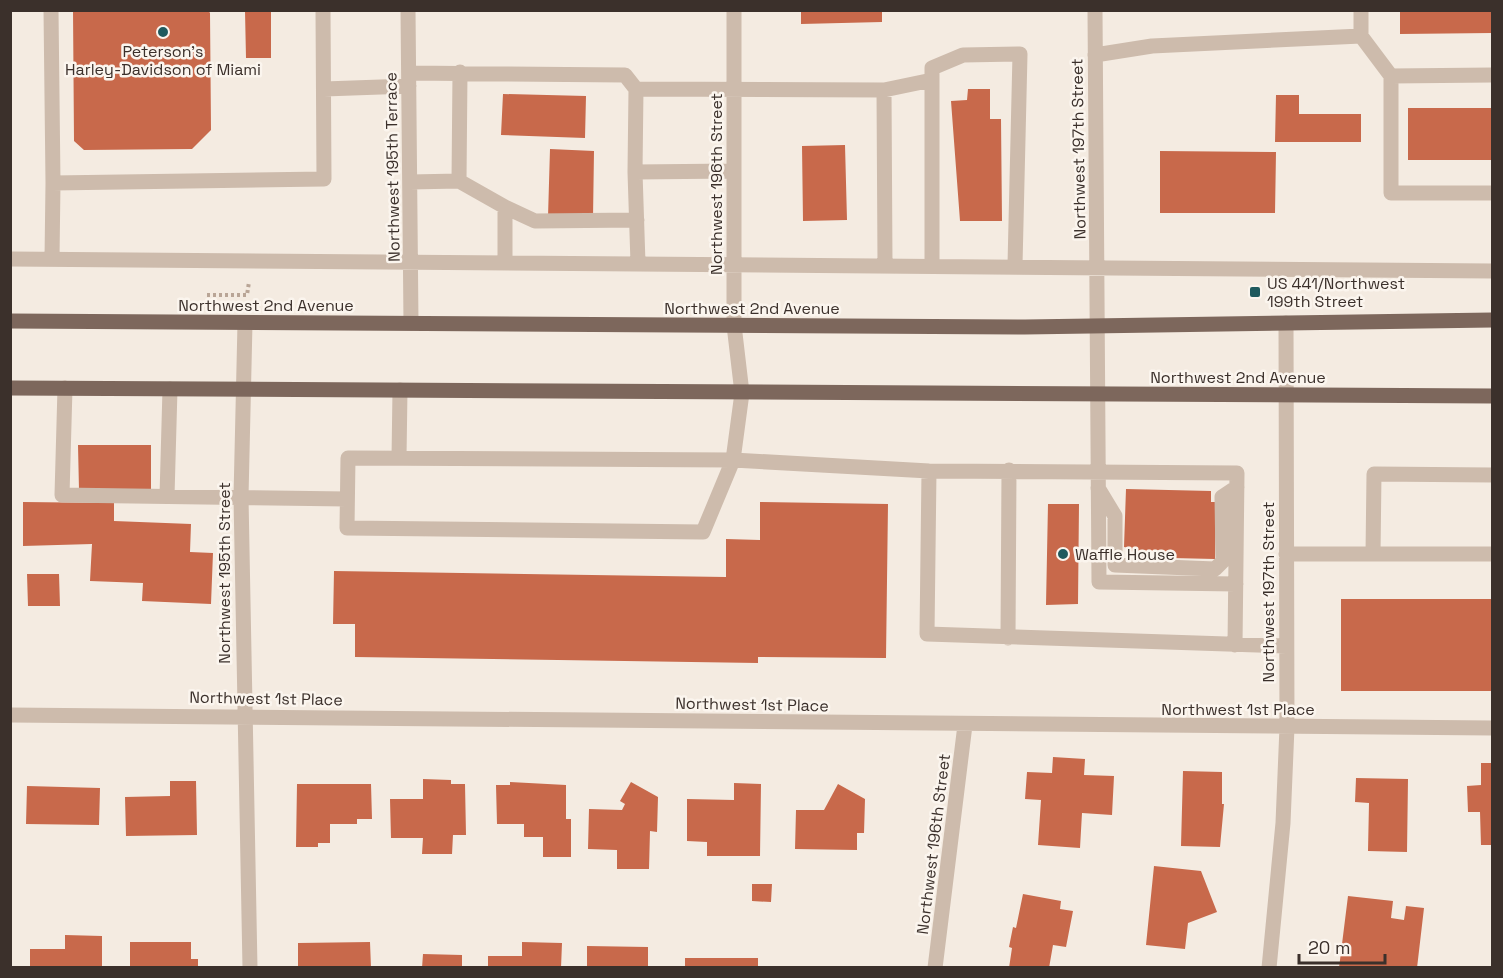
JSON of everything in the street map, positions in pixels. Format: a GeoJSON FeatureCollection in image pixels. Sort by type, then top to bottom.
{"type":"FeatureCollection","features":[{"type":"Feature","properties":{"kind":"main road","name":"Northwest 2nd Avenue"},"geometry":{"type":"LineString","coordinates":[[10,321],[1099,326],[1492,320]]}},
{"type":"Feature","properties":{"kind":"main road","name":"Northwest 2nd Avenue"},"geometry":{"type":"LineString","coordinates":[[10,388],[1492,396]]}},
{"type":"Feature","properties":{"kind":"street"},"geometry":{"type":"LineString","coordinates":[[51,10],[52,259]]}},
{"type":"Feature","properties":{"kind":"street"},"geometry":{"type":"LineString","coordinates":[[53,183],[324,179],[323,10]]}},
{"type":"Feature","properties":{"kind":"street","name":"Northwest 195th Terrace"},"geometry":{"type":"LineString","coordinates":[[408,10],[411,323]]}},
{"type":"Feature","properties":{"kind":"street","name":"Northwest 196th Street"},"geometry":{"type":"LineString","coordinates":[[347,500],[346,528],[703,532],[733,460],[742,393],[734,325],[734,10]]}},
{"type":"Feature","properties":{"kind":"street","name":"Northwest 197th Street"},"geometry":{"type":"LineString","coordinates":[[1095,10],[1099,582],[1236,584]]}},
{"type":"Feature","properties":{"kind":"street"},"geometry":{"type":"LineString","coordinates":[[1361,10],[1361,36],[1391,76],[1391,193],[1492,193]]}},
{"type":"Feature","properties":{"kind":"street"},"geometry":{"type":"LineString","coordinates":[[1095,55],[1152,46],[1361,36]]}},
{"type":"Feature","properties":{"kind":"street"},"geometry":{"type":"LineString","coordinates":[[932,265],[932,68],[963,55],[1020,54],[1016,265]]}},
{"type":"Feature","properties":{"kind":"street"},"geometry":{"type":"LineString","coordinates":[[324,88],[409,80],[460,72],[625,75],[636,89],[635,172],[638,262]]}},
{"type":"Feature","properties":{"kind":"street"},"geometry":{"type":"LineString","coordinates":[[459,181],[460,72]]}},
{"type":"Feature","properties":{"kind":"street"},"geometry":{"type":"LineString","coordinates":[[1391,76],[1492,75]]}},
{"type":"Feature","properties":{"kind":"street"},"geometry":{"type":"LineString","coordinates":[[636,89],[884,90],[932,80]]}},
{"type":"Feature","properties":{"kind":"street"},"geometry":{"type":"LineString","coordinates":[[884,90],[885,264]]}},
{"type":"Feature","properties":{"kind":"street"},"geometry":{"type":"LineString","coordinates":[[635,172],[734,171]]}},
{"type":"Feature","properties":{"kind":"street"},"geometry":{"type":"LineString","coordinates":[[410,182],[459,181],[535,221],[637,220]]}},
{"type":"Feature","properties":{"kind":"street"},"geometry":{"type":"LineString","coordinates":[[505,207],[505,261]]}},
{"type":"Feature","properties":{"kind":"street"},"geometry":{"type":"LineString","coordinates":[[10,259],[1016,265],[1492,271]]}},
{"type":"Feature","properties":{"kind":"street","name":"Northwest 195th Street"},"geometry":{"type":"LineString","coordinates":[[245,323],[241,498],[243,715],[250,968]]}},
{"type":"Feature","properties":{"kind":"street","name":"Northwest 197th Street"},"geometry":{"type":"LineString","coordinates":[[1269,968],[1283,823],[1287,727],[1286,323]]}},
{"type":"Feature","properties":{"kind":"street"},"geometry":{"type":"LineString","coordinates":[[65,388],[62,495],[347,500],[348,458],[733,460],[929,471],[1009,470],[1097,478],[1237,473],[1235,645]]}},
{"type":"Feature","properties":{"kind":"street"},"geometry":{"type":"LineString","coordinates":[[167,496],[170,389]]}},
{"type":"Feature","properties":{"kind":"street"},"geometry":{"type":"LineString","coordinates":[[399,458],[400,390]]}},
{"type":"Feature","properties":{"kind":"street"},"geometry":{"type":"LineString","coordinates":[[1008,638],[1009,470]]}},
{"type":"Feature","properties":{"kind":"street"},"geometry":{"type":"LineString","coordinates":[[929,471],[927,634],[1286,646]]}},
{"type":"Feature","properties":{"kind":"street"},"geometry":{"type":"LineString","coordinates":[[1373,554],[1374,474],[1492,475]]}},
{"type":"Feature","properties":{"kind":"street"},"geometry":{"type":"LineString","coordinates":[[1097,478],[1115,516],[1115,565],[1215,569],[1223,561],[1222,497],[1237,487]]}},
{"type":"Feature","properties":{"kind":"street"},"geometry":{"type":"LineString","coordinates":[[1286,554],[1492,554]]}},
{"type":"Feature","properties":{"kind":"street","name":"Northwest 1st Place"},"geometry":{"type":"LineString","coordinates":[[10,715],[243,715],[965,725],[1492,728]]}},
{"type":"Feature","properties":{"kind":"street","name":"Northwest 196th Street"},"geometry":{"type":"LineString","coordinates":[[935,968],[965,725]]}},
{"type":"Feature","properties":{"kind":"path"},"geometry":{"type":"LineString","coordinates":[[207,295],[247,295],[248,282],[260,282]]}},
{"type":"Feature","properties":{"kind":"building"},"geometry":{"type":"Polygon","coordinates":[[[73,10],[208,10],[210,13],[211,130],[192,149],[84,150],[74,141],[73,10]]]}},
{"type":"Feature","properties":{"kind":"building"},"geometry":{"type":"Polygon","coordinates":[[[801,10],[882,10],[882,22],[801,24],[801,10]]]}},
{"type":"Feature","properties":{"kind":"building"},"geometry":{"type":"Polygon","coordinates":[[[1400,10],[1492,10],[1492,33],[1400,34],[1400,10]]]}},
{"type":"Feature","properties":{"kind":"building"},"geometry":{"type":"Polygon","coordinates":[[[245,11],[271,11],[271,58],[246,58],[245,11]]]}},
{"type":"Feature","properties":{"kind":"building"},"geometry":{"type":"Polygon","coordinates":[[[968,89],[990,89],[990,119],[1001,119],[1002,221],[960,221],[951,101],[967,100],[968,89]]]}},
{"type":"Feature","properties":{"kind":"building"},"geometry":{"type":"Polygon","coordinates":[[[503,94],[586,96],[585,138],[501,135],[503,94]]]}},
{"type":"Feature","properties":{"kind":"building"},"geometry":{"type":"Polygon","coordinates":[[[1276,95],[1299,95],[1299,114],[1361,114],[1361,142],[1275,142],[1276,95]]]}},
{"type":"Feature","properties":{"kind":"building"},"geometry":{"type":"Polygon","coordinates":[[[1408,108],[1492,108],[1492,160],[1408,160],[1408,108]]]}},
{"type":"Feature","properties":{"kind":"building"},"geometry":{"type":"Polygon","coordinates":[[[845,145],[847,220],[803,221],[802,146],[845,145]]]}},
{"type":"Feature","properties":{"kind":"building"},"geometry":{"type":"Polygon","coordinates":[[[550,149],[594,151],[593,218],[548,217],[550,149]]]}},
{"type":"Feature","properties":{"kind":"building"},"geometry":{"type":"Polygon","coordinates":[[[1160,151],[1276,152],[1275,213],[1160,213],[1160,151]]]}},
{"type":"Feature","properties":{"kind":"building"},"geometry":{"type":"Polygon","coordinates":[[[78,445],[151,445],[151,490],[79,490],[78,445]]]}},
{"type":"Feature","properties":{"kind":"building"},"geometry":{"type":"Polygon","coordinates":[[[1126,489],[1211,491],[1211,502],[1216,502],[1215,559],[1130,557],[1130,548],[1124,547],[1126,489]]]}},
{"type":"Feature","properties":{"kind":"building"},"geometry":{"type":"Polygon","coordinates":[[[23,502],[114,503],[114,521],[191,524],[190,552],[213,553],[211,604],[142,601],[143,583],[90,581],[92,544],[23,546],[23,502]]]}},
{"type":"Feature","properties":{"kind":"building"},"geometry":{"type":"Polygon","coordinates":[[[760,502],[888,504],[886,658],[758,657],[758,663],[355,657],[355,624],[333,624],[334,571],[726,577],[726,539],[760,540],[760,502]]]}},
{"type":"Feature","properties":{"kind":"building","name":"Waffle House"},"geometry":{"type":"Polygon","coordinates":[[[1048,504],[1079,504],[1078,604],[1046,605],[1048,504]]]}},
{"type":"Feature","properties":{"kind":"building"},"geometry":{"type":"Polygon","coordinates":[[[27,574],[59,574],[60,606],[28,606],[27,574]]]}},
{"type":"Feature","properties":{"kind":"building"},"geometry":{"type":"Polygon","coordinates":[[[1341,599],[1492,599],[1492,691],[1341,691],[1341,599]]]}},
{"type":"Feature","properties":{"kind":"building"},"geometry":{"type":"Polygon","coordinates":[[[1053,757],[1085,759],[1084,775],[1114,776],[1112,815],[1082,813],[1080,848],[1038,845],[1041,800],[1025,799],[1027,772],[1052,773],[1053,757]]]}},
{"type":"Feature","properties":{"kind":"building"},"geometry":{"type":"Polygon","coordinates":[[[1481,763],[1492,763],[1492,845],[1481,845],[1480,812],[1468,812],[1467,786],[1481,785],[1481,763]]]}},
{"type":"Feature","properties":{"kind":"building"},"geometry":{"type":"Polygon","coordinates":[[[1183,771],[1222,772],[1222,804],[1224,804],[1220,847],[1181,846],[1183,771]]]}},
{"type":"Feature","properties":{"kind":"building"},"geometry":{"type":"Polygon","coordinates":[[[1356,778],[1408,779],[1407,852],[1368,851],[1369,803],[1355,802],[1356,778]]]}},
{"type":"Feature","properties":{"kind":"building"},"geometry":{"type":"Polygon","coordinates":[[[423,779],[451,780],[451,784],[465,784],[466,835],[453,835],[452,854],[422,854],[423,838],[391,838],[390,799],[423,799],[423,779]]]}},
{"type":"Feature","properties":{"kind":"building"},"geometry":{"type":"Polygon","coordinates":[[[170,781],[196,781],[197,835],[126,836],[125,797],[170,796],[170,781]]]}},
{"type":"Feature","properties":{"kind":"building"},"geometry":{"type":"Polygon","coordinates":[[[510,782],[566,785],[566,819],[571,819],[571,857],[543,857],[543,837],[524,837],[524,824],[497,824],[496,785],[510,785],[510,782]]]}},
{"type":"Feature","properties":{"kind":"building"},"geometry":{"type":"Polygon","coordinates":[[[631,782],[658,797],[657,832],[650,831],[649,869],[617,869],[617,850],[588,849],[589,809],[622,810],[625,804],[620,801],[631,782]]]}},
{"type":"Feature","properties":{"kind":"building"},"geometry":{"type":"Polygon","coordinates":[[[734,783],[761,784],[760,856],[707,856],[707,842],[687,841],[687,799],[734,800],[734,783]]]}},
{"type":"Feature","properties":{"kind":"building"},"geometry":{"type":"Polygon","coordinates":[[[297,784],[371,784],[372,819],[357,819],[357,824],[330,824],[330,843],[318,843],[318,847],[296,847],[297,784]]]}},
{"type":"Feature","properties":{"kind":"building"},"geometry":{"type":"Polygon","coordinates":[[[838,784],[865,799],[864,833],[857,833],[857,850],[795,849],[796,810],[824,810],[838,784]]]}},
{"type":"Feature","properties":{"kind":"building"},"geometry":{"type":"Polygon","coordinates":[[[27,786],[100,788],[99,825],[26,824],[27,786]]]}},
{"type":"Feature","properties":{"kind":"building"},"geometry":{"type":"Polygon","coordinates":[[[1154,866],[1201,871],[1217,912],[1188,923],[1185,949],[1146,945],[1154,866]]]}},
{"type":"Feature","properties":{"kind":"building"},"geometry":{"type":"Polygon","coordinates":[[[752,884],[772,884],[771,902],[752,901],[752,884]]]}},
{"type":"Feature","properties":{"kind":"building"},"geometry":{"type":"Polygon","coordinates":[[[1023,894],[1061,901],[1060,909],[1073,911],[1066,947],[1053,945],[1049,968],[1009,968],[1012,948],[1009,947],[1013,927],[1016,928],[1023,894]]]}},
{"type":"Feature","properties":{"kind":"building"},"geometry":{"type":"Polygon","coordinates":[[[1348,896],[1393,901],[1391,918],[1404,920],[1406,906],[1424,908],[1417,968],[1339,968],[1348,896]]]}},
{"type":"Feature","properties":{"kind":"building"},"geometry":{"type":"Polygon","coordinates":[[[65,935],[102,936],[102,968],[30,968],[30,949],[65,949],[65,935]]]}},
{"type":"Feature","properties":{"kind":"building"},"geometry":{"type":"Polygon","coordinates":[[[130,942],[191,942],[191,959],[198,959],[198,968],[130,968],[130,942]]]}},
{"type":"Feature","properties":{"kind":"building"},"geometry":{"type":"Polygon","coordinates":[[[370,942],[371,968],[298,968],[298,943],[370,942]]]}},
{"type":"Feature","properties":{"kind":"building"},"geometry":{"type":"Polygon","coordinates":[[[522,942],[562,943],[561,968],[488,968],[488,956],[522,956],[522,942]]]}},
{"type":"Feature","properties":{"kind":"building"},"geometry":{"type":"Polygon","coordinates":[[[587,946],[648,947],[648,968],[587,968],[587,946]]]}},
{"type":"Feature","properties":{"kind":"building"},"geometry":{"type":"Polygon","coordinates":[[[423,954],[462,955],[462,968],[422,968],[423,954]]]}},
{"type":"Feature","properties":{"kind":"building"},"geometry":{"type":"Polygon","coordinates":[[[685,958],[758,958],[758,968],[685,968],[685,958]]]}},
{"type":"Feature","properties":{"kind":"place","name":"Peterson's Harley-Davidson of Miami"},"geometry":{"type":"Point","coordinates":[163,32]}},
{"type":"Feature","properties":{"kind":"place","name":"US 441/Northwest 199th Street"},"geometry":{"type":"Point","coordinates":[1255,292]}},
{"type":"Feature","properties":{"kind":"place","name":"Waffle House"},"geometry":{"type":"Point","coordinates":[1063,554]}}]}
